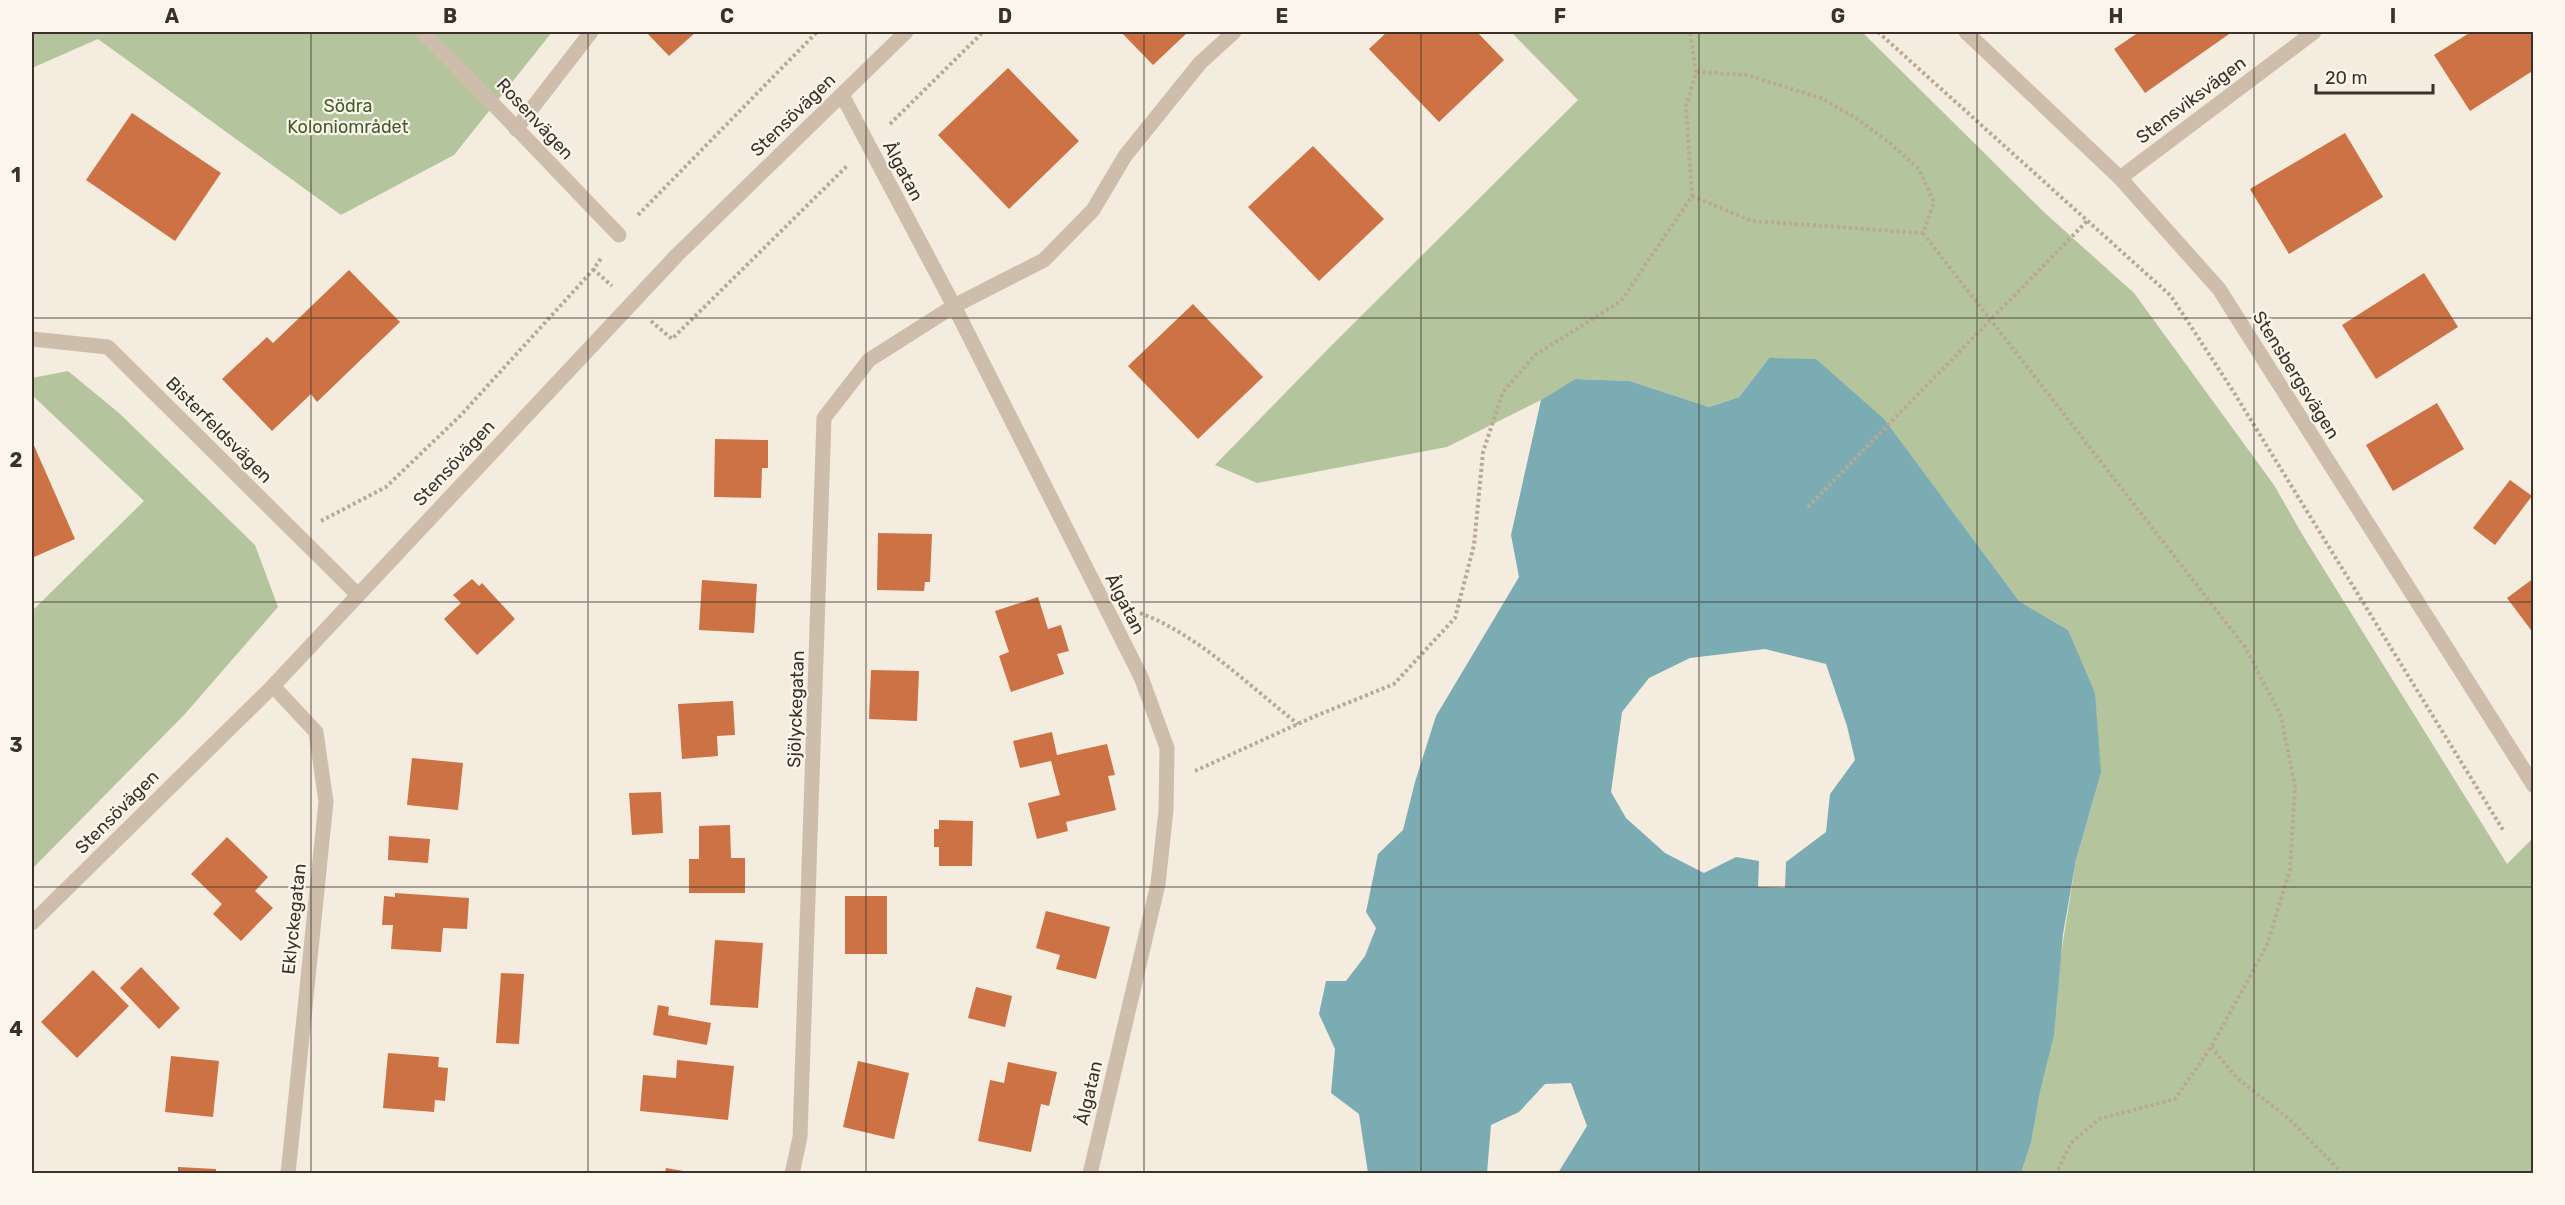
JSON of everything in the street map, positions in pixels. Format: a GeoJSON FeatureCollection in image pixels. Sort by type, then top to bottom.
{"type":"FeatureCollection","features":[{"type":"Feature","properties":{"kind":"street","name":"Rosenvägen"},"geometry":{"type":"LineString","coordinates":[[422,32],[479,87],[618,235]]}},
{"type":"Feature","properties":{"kind":"street"},"geometry":{"type":"LineString","coordinates":[[516,129],[591,32]]}},
{"type":"Feature","properties":{"kind":"street","name":"Stensövägen"},"geometry":{"type":"LineString","coordinates":[[32,923],[273,686],[677,255],[906,32]]}},
{"type":"Feature","properties":{"kind":"street"},"geometry":{"type":"LineString","coordinates":[[954,306],[1044,260],[1093,210],[1125,156],[1200,63],[1234,32]]}},
{"type":"Feature","properties":{"kind":"street","name":"Stensbergsvägen"},"geometry":{"type":"LineString","coordinates":[[1966,32],[2120,178],[2219,290],[2534,786]]}},
{"type":"Feature","properties":{"kind":"street","name":"Stensviksvägen"},"geometry":{"type":"LineString","coordinates":[[2120,178],[2314,32]]}},
{"type":"Feature","properties":{"kind":"street","name":"Ålgatan"},"geometry":{"type":"LineString","coordinates":[[842,95],[954,306],[1141,677],[1167,748],[1166,810],[1158,884],[1090,1173]]}},
{"type":"Feature","properties":{"kind":"street","name":"Sjölyckegatan"},"geometry":{"type":"LineString","coordinates":[[792,1173],[800,1137],[824,418],[869,360],[954,306]]}},
{"type":"Feature","properties":{"kind":"street","name":"Bisterfeldsvägen"},"geometry":{"type":"LineString","coordinates":[[32,339],[108,346],[358,595]]}},
{"type":"Feature","properties":{"kind":"street","name":"Eklyckegatan"},"geometry":{"type":"LineString","coordinates":[[273,686],[316,732],[326,802],[288,1173]]}},
{"type":"Feature","properties":{"kind":"path"},"geometry":{"type":"LineString","coordinates":[[297,534],[386,487],[460,416],[593,269],[618,235],[817,32]]}},
{"type":"Feature","properties":{"kind":"path"},"geometry":{"type":"LineString","coordinates":[[593,269],[672,339],[983,32]]}},
{"type":"Feature","properties":{"kind":"path"},"geometry":{"type":"LineString","coordinates":[[1166,783],[1394,684],[1455,618],[1474,545],[1483,453],[1503,392],[1535,355],[1621,301],[1692,196],[1686,106],[1696,72],[1690,32]]}},
{"type":"Feature","properties":{"kind":"path"},"geometry":{"type":"LineString","coordinates":[[1878,32],[2171,296],[2234,391],[2503,830]]}},
{"type":"Feature","properties":{"kind":"path"},"geometry":{"type":"LineString","coordinates":[[1696,72],[1747,75],[1821,98],[1856,118],[1892,144],[1919,169],[1934,202],[1923,233]]}},
{"type":"Feature","properties":{"kind":"path"},"geometry":{"type":"LineString","coordinates":[[1692,196],[1752,220],[1923,233],[2245,647],[2281,717],[2295,786],[2290,870],[2267,945],[2211,1047],[2175,1099],[2099,1119],[2071,1143],[2056,1173]]}},
{"type":"Feature","properties":{"kind":"path"},"geometry":{"type":"LineString","coordinates":[[1808,507],[2088,220]]}},
{"type":"Feature","properties":{"kind":"path"},"geometry":{"type":"LineString","coordinates":[[1101,599],[1155,619],[1204,650],[1298,724]]}},
{"type":"Feature","properties":{"kind":"path"},"geometry":{"type":"LineString","coordinates":[[2211,1047],[2238,1079],[2288,1118],[2343,1173]]}},
{"type":"Feature","properties":{"kind":"green space","name":"Södra Koloniområdet"},"geometry":{"type":"Polygon","coordinates":[[[32,32],[552,32],[454,155],[341,215],[98,39],[32,68],[32,32]]]}},
{"type":"Feature","properties":{"kind":"green space"},"geometry":{"type":"Polygon","coordinates":[[[1511,32],[1862,32],[2046,214],[2134,293],[2274,485],[2302,534],[2507,864],[2533,838],[2533,1173],[2021,1173],[2031,1143],[2076,860],[2101,773],[2068,630],[2019,601],[1941,496],[1769,358],[1739,397],[1709,407],[1630,381],[1575,379],[1541,400],[1447,447],[1257,483],[1215,465],[1578,100],[1511,32]]]}},
{"type":"Feature","properties":{"kind":"green space"},"geometry":{"type":"Polygon","coordinates":[[[68,371],[119,413],[255,545],[278,607],[185,714],[32,869],[32,611],[144,501],[32,395],[32,378],[68,371]]]}},
{"type":"Feature","properties":{"kind":"water"},"geometry":{"type":"Polygon","coordinates":[[[1769,358],[1816,359],[1884,419],[2019,601],[2068,630],[2095,693],[2101,773],[2076,860],[2063,934],[2054,1035],[2040,1091],[2031,1143],[2021,1173],[1558,1173],[1587,1126],[1571,1083],[1545,1084],[1519,1112],[1491,1125],[1487,1173],[1368,1173],[1359,1114],[1331,1093],[1335,1049],[1319,1014],[1326,981],[1346,981],[1365,956],[1376,928],[1366,912],[1378,854],[1403,830],[1415,782],[1436,716],[1519,577],[1511,535],[1541,400],[1575,379],[1630,381],[1709,407],[1739,397],[1769,358]],[[1765,649],[1690,658],[1649,678],[1622,712],[1611,792],[1626,818],[1665,853],[1704,873],[1736,857],[1759,861],[1758,887],[1785,888],[1786,862],[1826,832],[1830,794],[1855,760],[1847,726],[1826,664],[1765,649]]]}},
{"type":"Feature","properties":{"kind":"building"},"geometry":{"type":"Polygon","coordinates":[[[646,32],[696,32],[669,56],[646,32]]]}},
{"type":"Feature","properties":{"kind":"building"},"geometry":{"type":"Polygon","coordinates":[[[1121,32],[1188,32],[1153,65],[1121,32]]]}},
{"type":"Feature","properties":{"kind":"building"},"geometry":{"type":"Polygon","coordinates":[[[1387,32],[1477,32],[1504,60],[1439,122],[1369,49],[1387,32]]]}},
{"type":"Feature","properties":{"kind":"building"},"geometry":{"type":"Polygon","coordinates":[[[2139,32],[2232,32],[2145,93],[2114,49],[2139,32]]]}},
{"type":"Feature","properties":{"kind":"building"},"geometry":{"type":"Polygon","coordinates":[[[2471,32],[2534,32],[2534,70],[2470,111],[2434,55],[2471,32]]]}},
{"type":"Feature","properties":{"kind":"building"},"geometry":{"type":"Polygon","coordinates":[[[1008,68],[1079,141],[1009,209],[938,135],[1008,68]]]}},
{"type":"Feature","properties":{"kind":"building"},"geometry":{"type":"Polygon","coordinates":[[[132,113],[221,173],[175,241],[86,180],[132,113]]]}},
{"type":"Feature","properties":{"kind":"building"},"geometry":{"type":"Polygon","coordinates":[[[2345,133],[2383,197],[2289,254],[2250,189],[2345,133]]]}},
{"type":"Feature","properties":{"kind":"building"},"geometry":{"type":"Polygon","coordinates":[[[1313,146],[1384,219],[1319,281],[1248,207],[1313,146]]]}},
{"type":"Feature","properties":{"kind":"building"},"geometry":{"type":"Polygon","coordinates":[[[349,270],[400,322],[317,402],[311,394],[272,431],[222,379],[267,337],[273,343],[349,270]]]}},
{"type":"Feature","properties":{"kind":"building"},"geometry":{"type":"Polygon","coordinates":[[[2424,273],[2458,327],[2376,379],[2342,325],[2424,273]]]}},
{"type":"Feature","properties":{"kind":"building"},"geometry":{"type":"Polygon","coordinates":[[[1193,304],[1263,377],[1198,439],[1128,366],[1193,304]]]}},
{"type":"Feature","properties":{"kind":"building"},"geometry":{"type":"Polygon","coordinates":[[[2437,403],[2464,449],[2393,491],[2366,445],[2437,403]]]}},
{"type":"Feature","properties":{"kind":"building"},"geometry":{"type":"Polygon","coordinates":[[[715,439],[768,440],[768,468],[762,468],[761,498],[714,497],[715,439]]]}},
{"type":"Feature","properties":{"kind":"building"},"geometry":{"type":"Polygon","coordinates":[[[32,441],[75,539],[34,557],[32,551],[32,441]]]}},
{"type":"Feature","properties":{"kind":"building"},"geometry":{"type":"Polygon","coordinates":[[[2510,480],[2532,496],[2495,545],[2473,528],[2510,480]]]}},
{"type":"Feature","properties":{"kind":"building"},"geometry":{"type":"Polygon","coordinates":[[[878,533],[932,534],[930,582],[925,582],[924,591],[877,590],[878,533]]]}},
{"type":"Feature","properties":{"kind":"building"},"geometry":{"type":"Polygon","coordinates":[[[2534,578],[2534,634],[2507,598],[2534,578]]]}},
{"type":"Feature","properties":{"kind":"building"},"geometry":{"type":"Polygon","coordinates":[[[472,579],[479,586],[482,583],[515,619],[477,655],[444,619],[461,603],[453,595],[472,579]]]}},
{"type":"Feature","properties":{"kind":"building"},"geometry":{"type":"Polygon","coordinates":[[[702,580],[757,584],[754,633],[699,630],[702,580]]]}},
{"type":"Feature","properties":{"kind":"building"},"geometry":{"type":"Polygon","coordinates":[[[1038,597],[1048,629],[1061,625],[1069,651],[1057,654],[1064,674],[1011,692],[999,656],[1009,652],[995,611],[1038,597]]]}},
{"type":"Feature","properties":{"kind":"building"},"geometry":{"type":"Polygon","coordinates":[[[871,670],[919,671],[917,721],[869,719],[871,670]]]}},
{"type":"Feature","properties":{"kind":"building"},"geometry":{"type":"Polygon","coordinates":[[[733,701],[735,735],[717,736],[718,756],[682,759],[678,704],[733,701]]]}},
{"type":"Feature","properties":{"kind":"building"},"geometry":{"type":"Polygon","coordinates":[[[1052,732],[1057,755],[1107,744],[1115,775],[1108,776],[1116,810],[1066,822],[1068,831],[1037,839],[1028,803],[1060,795],[1051,761],[1020,768],[1013,741],[1052,732]]]}},
{"type":"Feature","properties":{"kind":"building"},"geometry":{"type":"Polygon","coordinates":[[[412,758],[463,763],[458,810],[407,805],[412,758]]]}},
{"type":"Feature","properties":{"kind":"building"},"geometry":{"type":"Polygon","coordinates":[[[661,792],[663,833],[632,835],[629,793],[661,792]]]}},
{"type":"Feature","properties":{"kind":"building"},"geometry":{"type":"Polygon","coordinates":[[[939,820],[973,821],[972,866],[939,866],[939,847],[934,847],[934,829],[939,829],[939,820]]]}},
{"type":"Feature","properties":{"kind":"building"},"geometry":{"type":"Polygon","coordinates":[[[730,825],[731,858],[745,858],[745,893],[689,893],[689,859],[699,859],[699,826],[730,825]]]}},
{"type":"Feature","properties":{"kind":"building"},"geometry":{"type":"Polygon","coordinates":[[[389,836],[430,839],[428,863],[388,860],[389,836]]]}},
{"type":"Feature","properties":{"kind":"building"},"geometry":{"type":"Polygon","coordinates":[[[227,837],[268,877],[255,891],[273,908],[241,941],[213,914],[222,904],[191,874],[227,837]]]}},
{"type":"Feature","properties":{"kind":"building"},"geometry":{"type":"Polygon","coordinates":[[[395,893],[469,898],[467,929],[443,928],[441,952],[391,949],[393,925],[382,925],[384,896],[395,897],[395,893]]]}},
{"type":"Feature","properties":{"kind":"building"},"geometry":{"type":"Polygon","coordinates":[[[845,896],[887,896],[887,954],[845,954],[845,896]]]}},
{"type":"Feature","properties":{"kind":"building"},"geometry":{"type":"Polygon","coordinates":[[[1046,911],[1110,927],[1096,979],[1056,969],[1060,955],[1036,948],[1046,911]]]}},
{"type":"Feature","properties":{"kind":"building"},"geometry":{"type":"Polygon","coordinates":[[[715,940],[763,943],[758,1008],[710,1005],[715,940]]]}},
{"type":"Feature","properties":{"kind":"building"},"geometry":{"type":"Polygon","coordinates":[[[141,967],[180,1008],[159,1029],[120,988],[141,967]]]}},
{"type":"Feature","properties":{"kind":"building"},"geometry":{"type":"Polygon","coordinates":[[[93,970],[129,1006],[77,1058],[41,1022],[93,970]]]}},
{"type":"Feature","properties":{"kind":"building"},"geometry":{"type":"Polygon","coordinates":[[[501,973],[524,974],[519,1044],[496,1043],[501,973]]]}},
{"type":"Feature","properties":{"kind":"building"},"geometry":{"type":"Polygon","coordinates":[[[976,987],[1012,996],[1005,1027],[968,1018],[976,987]]]}},
{"type":"Feature","properties":{"kind":"building"},"geometry":{"type":"Polygon","coordinates":[[[658,1005],[669,1007],[668,1015],[711,1023],[707,1045],[653,1035],[658,1005]]]}},
{"type":"Feature","properties":{"kind":"building"},"geometry":{"type":"Polygon","coordinates":[[[388,1053],[439,1057],[438,1067],[448,1068],[445,1101],[435,1100],[434,1112],[383,1108],[388,1053]]]}},
{"type":"Feature","properties":{"kind":"building"},"geometry":{"type":"Polygon","coordinates":[[[171,1056],[219,1061],[213,1117],[165,1112],[171,1056]]]}},
{"type":"Feature","properties":{"kind":"building"},"geometry":{"type":"Polygon","coordinates":[[[677,1060],[734,1066],[728,1120],[640,1111],[643,1075],[676,1078],[677,1060]]]}},
{"type":"Feature","properties":{"kind":"building"},"geometry":{"type":"Polygon","coordinates":[[[858,1061],[909,1073],[894,1139],[843,1127],[858,1061]]]}},
{"type":"Feature","properties":{"kind":"building"},"geometry":{"type":"Polygon","coordinates":[[[1008,1062],[1057,1072],[1049,1106],[1041,1104],[1031,1152],[978,1141],[990,1080],[1004,1083],[1008,1062]]]}},
{"type":"Feature","properties":{"kind":"building"},"geometry":{"type":"Polygon","coordinates":[[[178,1167],[216,1169],[216,1174],[178,1174],[178,1167]]]}},
{"type":"Feature","properties":{"kind":"building"},"geometry":{"type":"Polygon","coordinates":[[[666,1168],[689,1172],[689,1174],[665,1174],[666,1168]]]}}]}
